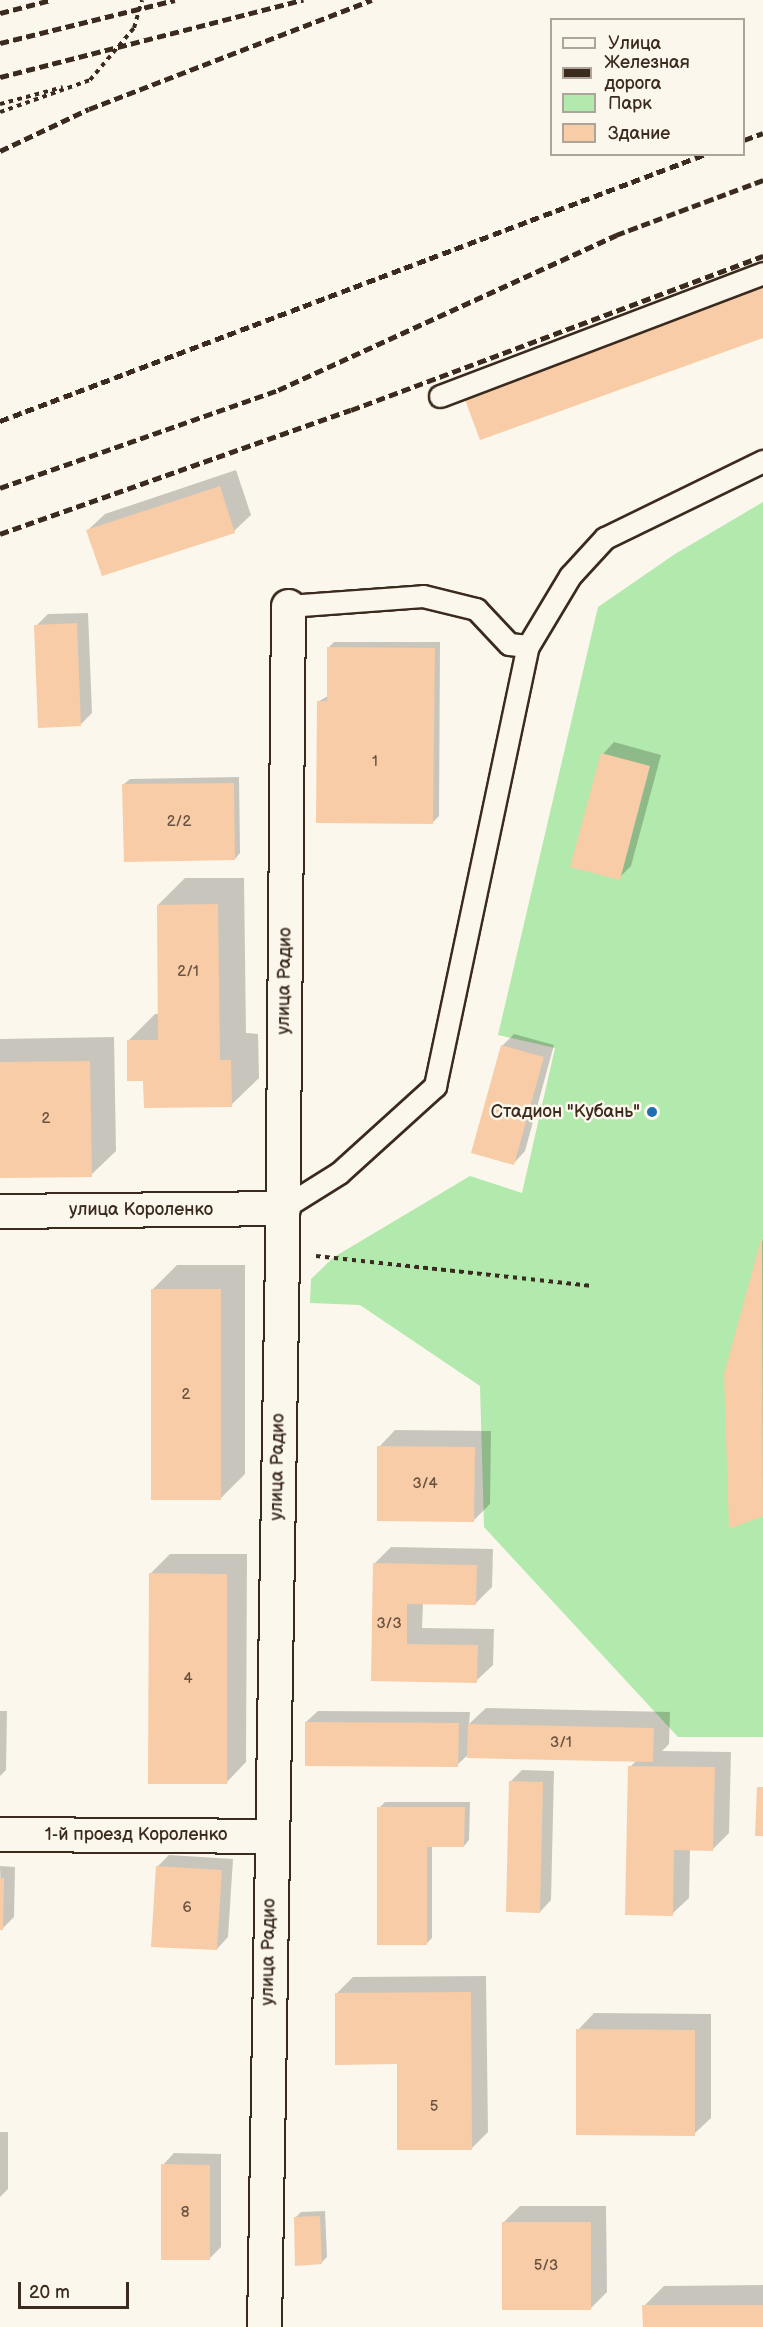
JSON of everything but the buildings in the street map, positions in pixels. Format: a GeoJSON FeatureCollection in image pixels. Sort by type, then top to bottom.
{"type":"FeatureCollection","features":[{"type":"Feature","properties":{"kind":"street","name":"улица Радио"},"geometry":{"type":"LineString","coordinates":[[264,2327],[283,1209],[288,606]]}},
{"type":"Feature","properties":{"kind":"street","name":"улица Короленко"},"geometry":{"type":"LineString","coordinates":[[0,1211],[283,1209]]}},
{"type":"Feature","properties":{"kind":"street","name":"1-й проезд Короленко"},"geometry":{"type":"LineString","coordinates":[[0,1834],[271,1836]]}},
{"type":"Feature","properties":{"kind":"lane"},"geometry":{"type":"LineString","coordinates":[[441,396],[763,273]]}},
{"type":"Feature","properties":{"kind":"lane"},"geometry":{"type":"LineString","coordinates":[[283,1209],[339,1173],[435,1086],[528,646],[570,576],[605,538],[763,461]]}},
{"type":"Feature","properties":{"kind":"lane"},"geometry":{"type":"LineString","coordinates":[[288,606],[423,596],[476,609],[509,644],[528,646]]}},
{"type":"Feature","properties":{"kind":"path"},"geometry":{"type":"LineString","coordinates":[[0,112],[90,80],[134,28],[142,0]]}},
{"type":"Feature","properties":{"kind":"path"},"geometry":{"type":"LineString","coordinates":[[0,104],[90,80]]}},
{"type":"Feature","properties":{"kind":"path"},"geometry":{"type":"LineString","coordinates":[[282,1253],[592,1286]]}},
{"type":"Feature","properties":{"kind":"green space","name":"Стадион \"Кубань\""},"geometry":{"type":"Polygon","coordinates":[[[763,502],[763,1737],[678,1737],[484,1527],[480,1386],[360,1305],[310,1303],[311,1279],[334,1257],[470,1176],[522,1193],[555,1048],[498,1035],[598,607],[675,554],[763,502]]]}},
{"type":"Feature","properties":{"kind":"railway"},"geometry":{"type":"LineString","coordinates":[[0,13],[51,0]]}},
{"type":"Feature","properties":{"kind":"railway"},"geometry":{"type":"LineString","coordinates":[[0,43],[175,0]]}},
{"type":"Feature","properties":{"kind":"railway"},"geometry":{"type":"LineString","coordinates":[[0,77],[303,0]]}},
{"type":"Feature","properties":{"kind":"railway"},"geometry":{"type":"LineString","coordinates":[[0,151],[89,109],[372,0]]}},
{"type":"Feature","properties":{"kind":"railway"},"geometry":{"type":"LineString","coordinates":[[745,140],[763,133]]}},
{"type":"Feature","properties":{"kind":"railway"},"geometry":{"type":"LineString","coordinates":[[0,421],[701,156]]}},
{"type":"Feature","properties":{"kind":"railway"},"geometry":{"type":"LineString","coordinates":[[0,488],[278,390],[616,235],[763,180]]}},
{"type":"Feature","properties":{"kind":"railway"},"geometry":{"type":"LineString","coordinates":[[0,534],[351,410],[763,256]]}},
{"type":"Feature","properties":{"kind":"place","name":"Стадион \"Кубань\""},"geometry":{"type":"Point","coordinates":[652,1112]}}]}
